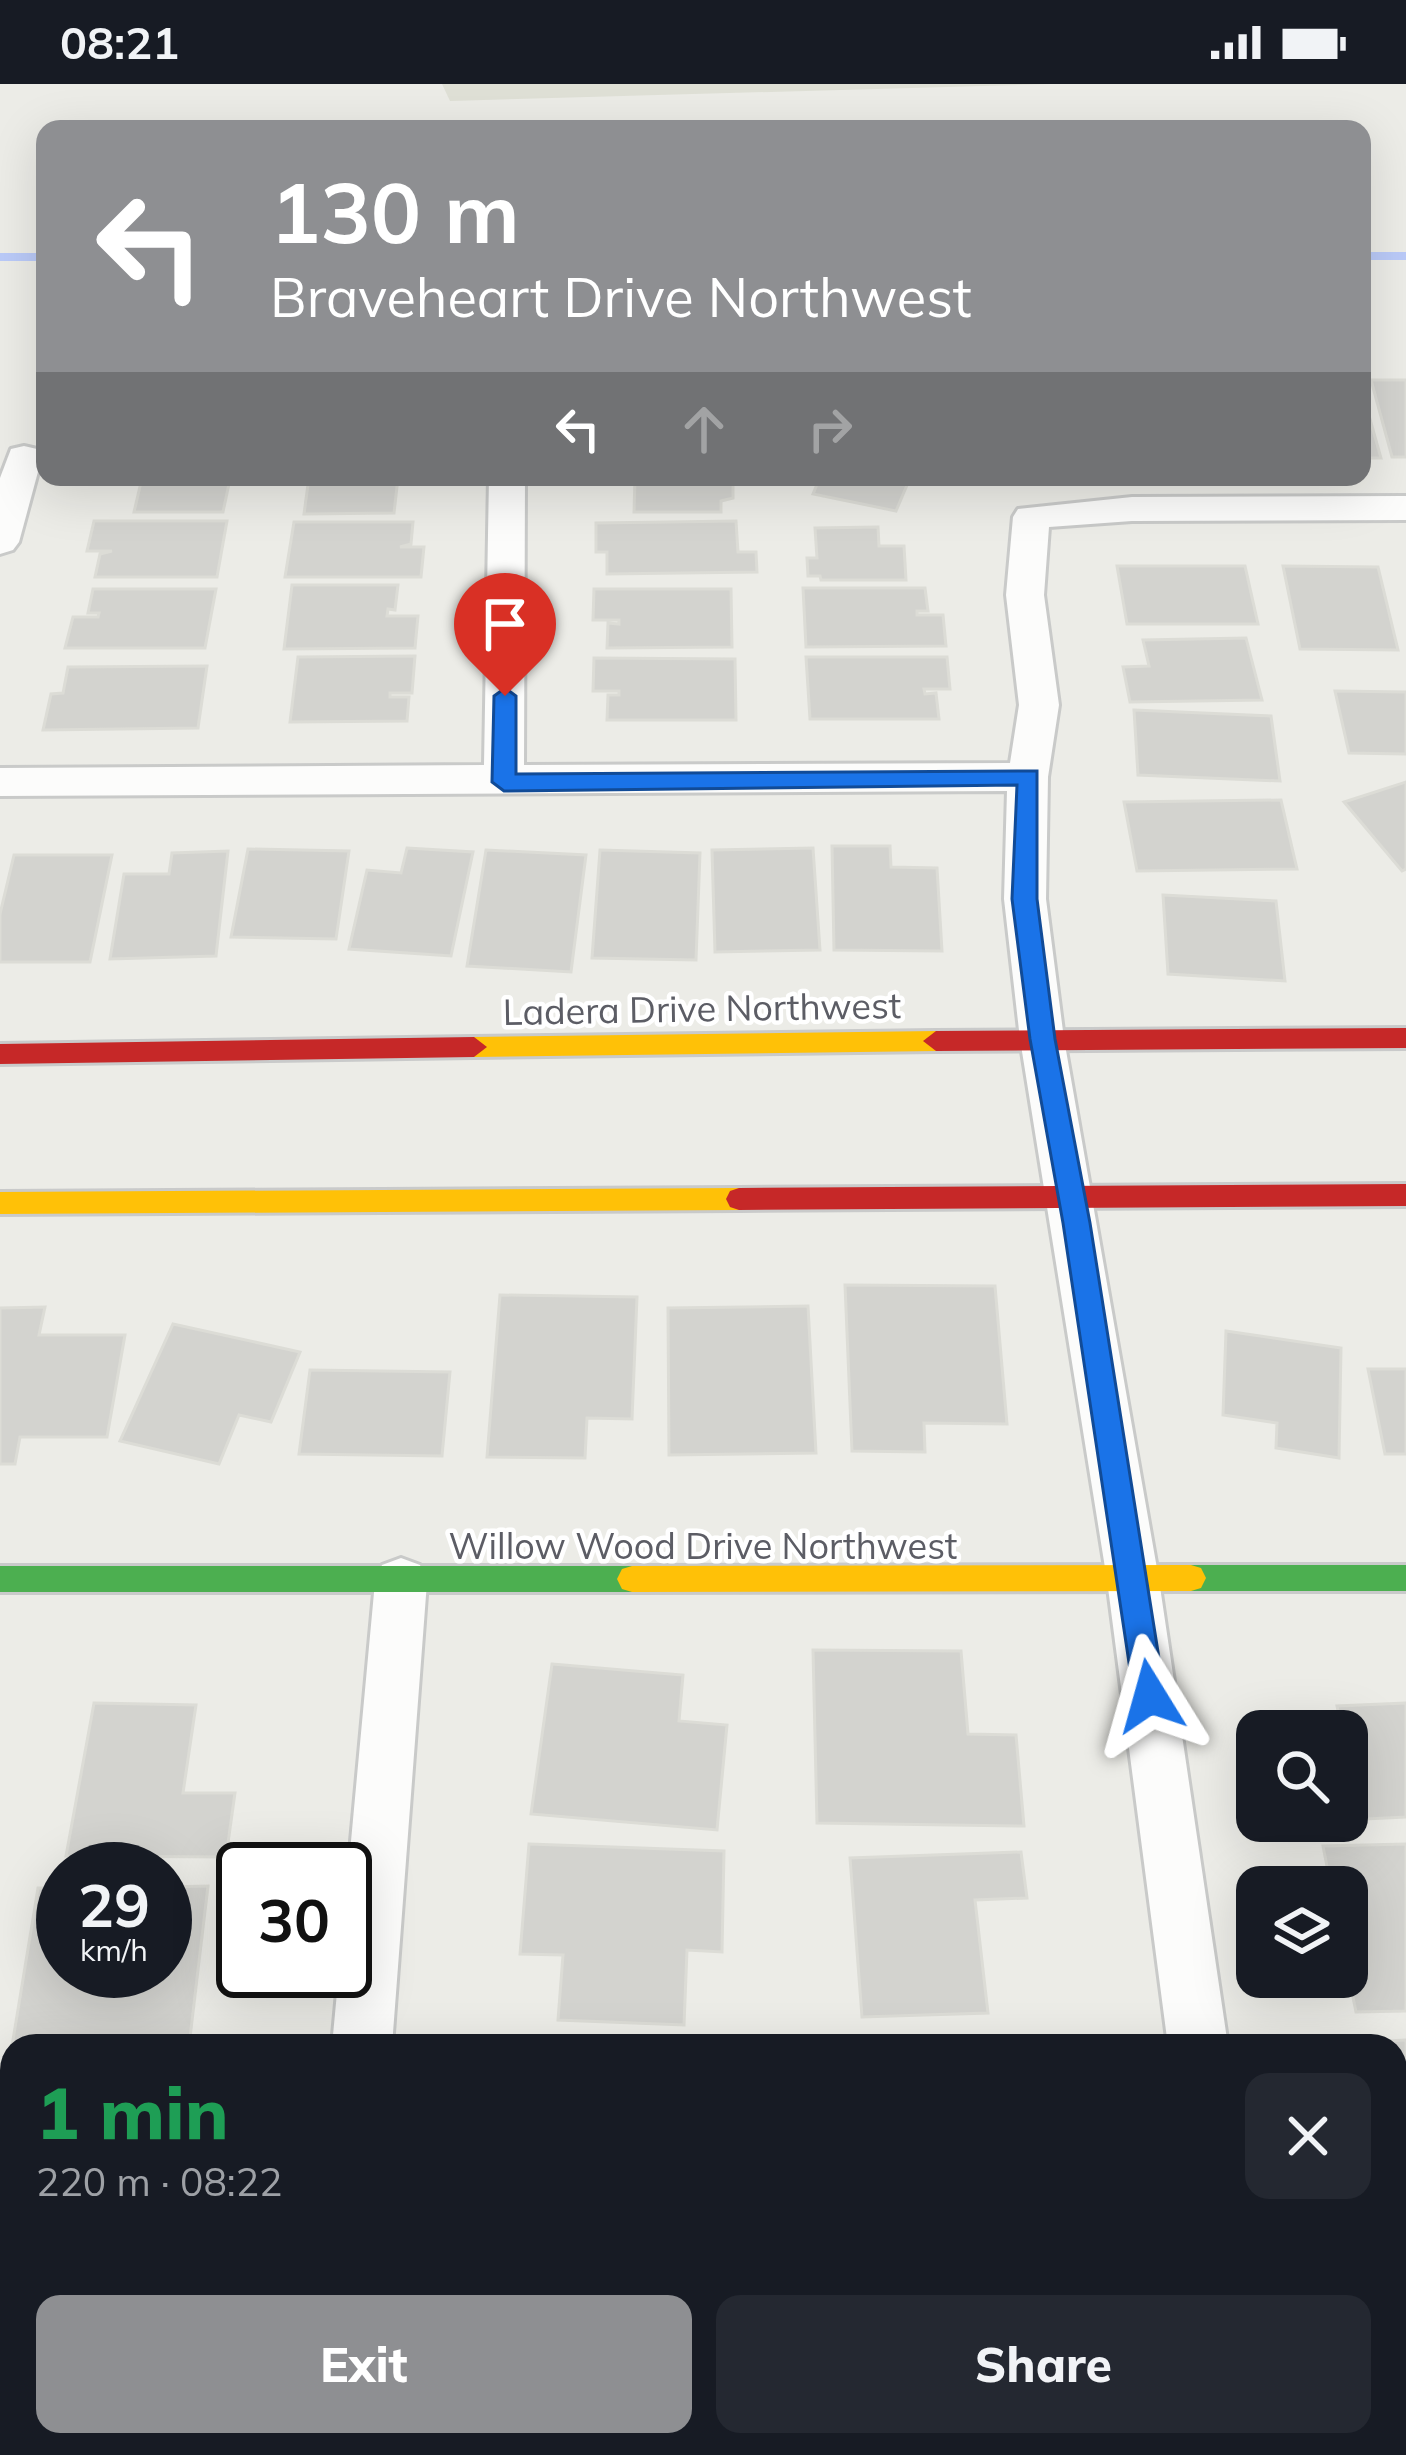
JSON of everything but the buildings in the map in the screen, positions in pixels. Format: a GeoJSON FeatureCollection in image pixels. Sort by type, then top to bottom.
{"type":"FeatureCollection","features":[{"type":"Feature","properties":{"kind":"main road","name":"Ladera Drive Northwest"},"geometry":{"type":"LineString","coordinates":[[0,1054],[1042,1039],[1406,1039]]}},
{"type":"Feature","properties":{"kind":"main road"},"geometry":{"type":"LineString","coordinates":[[0,1203],[1406,1195]]}},
{"type":"Feature","properties":{"kind":"main road","name":"Willow Wood Drive Northwest"},"geometry":{"type":"LineString","coordinates":[[0,1579],[1406,1578]]}},
{"type":"Feature","properties":{"kind":"street"},"geometry":{"type":"LineString","coordinates":[[0,542],[24,457]]}},
{"type":"Feature","properties":{"kind":"street"},"geometry":{"type":"LineString","coordinates":[[504,782],[507,486]]}},
{"type":"Feature","properties":{"kind":"street"},"geometry":{"type":"LineString","coordinates":[[1196,2034],[1133,1580],[1042,1039],[1024,899],[1028,777],[1039,705],[1025,595],[1030,518],[1132,509],[1406,508]]}},
{"type":"Feature","properties":{"kind":"street"},"geometry":{"type":"LineString","coordinates":[[0,782],[1028,777]]}},
{"type":"Feature","properties":{"kind":"street"},"geometry":{"type":"LineString","coordinates":[[363,2034],[401,1582]]}},
{"type":"Feature","properties":{"kind":"shaded area"},"geometry":{"type":"Polygon","coordinates":[[[442,84],[1050,84],[450,101],[442,84]]]}},
{"type":"Feature","properties":{"kind":"waterway"},"geometry":{"type":"LineString","coordinates":[[1371,256],[1406,256]]}},
{"type":"Feature","properties":{"kind":"waterway"},"geometry":{"type":"LineString","coordinates":[[0,257],[36,257]]}},
{"type":"Feature","properties":{"kind":"traffic: fast"},"geometry":{"type":"LineString","coordinates":[[1191,1578],[1406,1578]]}},
{"type":"Feature","properties":{"kind":"traffic: fast"},"geometry":{"type":"LineString","coordinates":[[0,1579],[632,1579]]}},
{"type":"Feature","properties":{"kind":"traffic: slow"},"geometry":{"type":"LineString","coordinates":[[474,1047],[936,1041]]}},
{"type":"Feature","properties":{"kind":"traffic: slow"},"geometry":{"type":"LineString","coordinates":[[0,1203],[739,1199]]}},
{"type":"Feature","properties":{"kind":"traffic: slow"},"geometry":{"type":"LineString","coordinates":[[632,1579],[1191,1578]]}},
{"type":"Feature","properties":{"kind":"traffic: jam"},"geometry":{"type":"LineString","coordinates":[[936,1041],[1406,1038]]}},
{"type":"Feature","properties":{"kind":"traffic: jam"},"geometry":{"type":"LineString","coordinates":[[0,1054],[474,1047]]}},
{"type":"Feature","properties":{"kind":"traffic: jam"},"geometry":{"type":"LineString","coordinates":[[739,1199],[1406,1195]]}},
{"type":"Feature","properties":{"kind":"route"},"geometry":{"type":"LineString","coordinates":[[505,696],[504,782],[1028,777],[1024,899],[1042,1039],[1076,1223],[1150,1696]]}}]}
